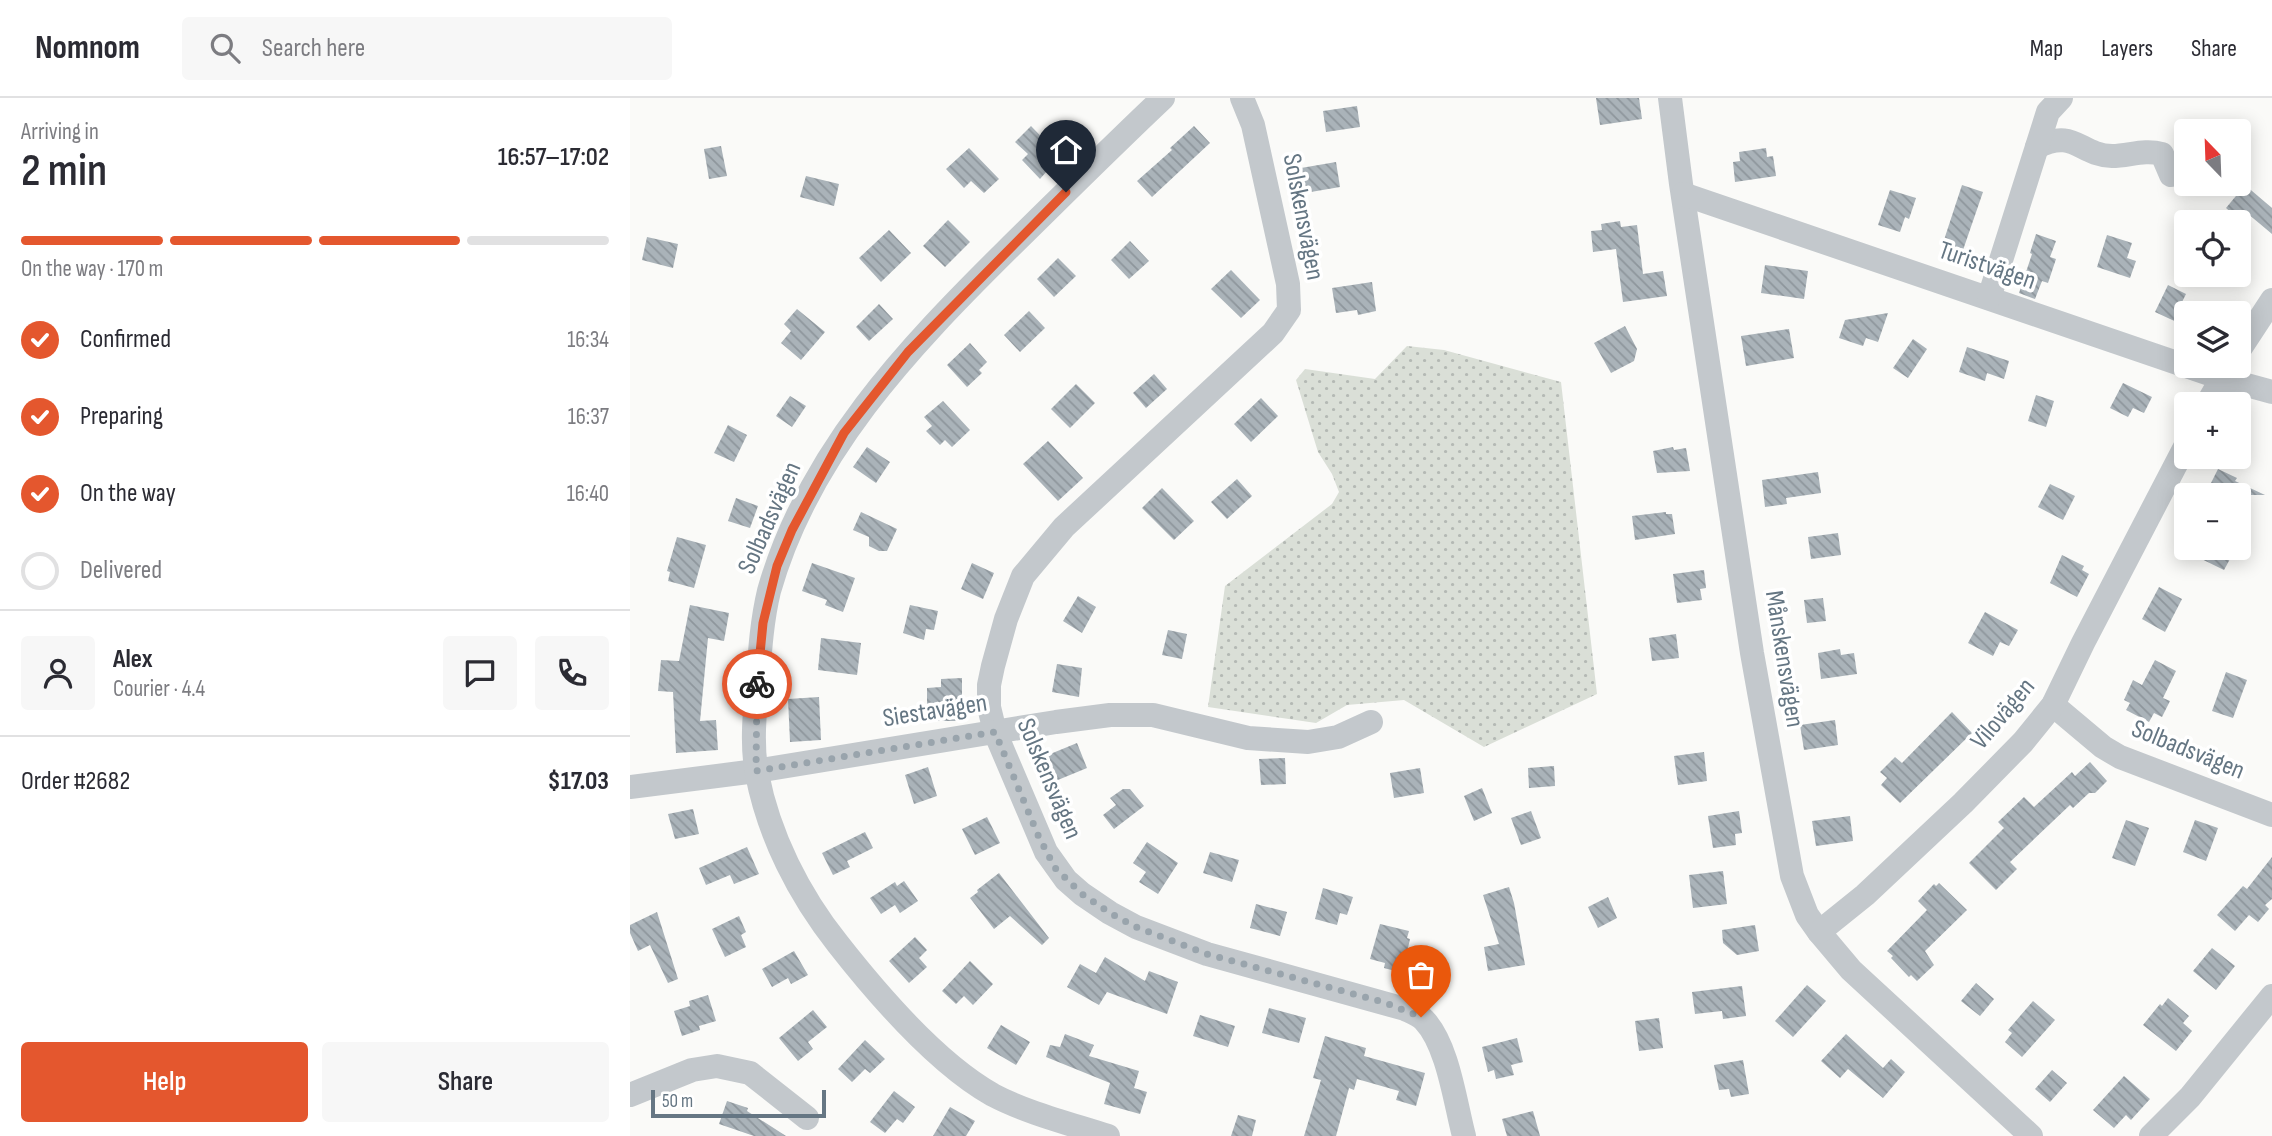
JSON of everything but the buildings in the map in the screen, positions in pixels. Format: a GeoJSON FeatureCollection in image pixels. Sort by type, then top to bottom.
{"type":"FeatureCollection","features":[{"type":"Feature","properties":{"kind":"street","name":"Solbadsvägen"},"geometry":{"type":"LineString","coordinates":[[1108,1136],[1046,1116],[994,1095],[953,1066],[912,1028],[865,978],[815,915],[789,869],[764,802],[756,771],[756,691],[768,595],[792,530],[844,433],[883,382],[931,328],[1163,98]]}},
{"type":"Feature","properties":{"kind":"street","name":"Solskensvägen"},"geometry":{"type":"LineString","coordinates":[[1242,98],[1253,125],[1288,284],[1289,310],[1273,333],[1064,527],[1023,576],[1006,619],[991,676],[989,707],[995,732],[1038,835],[1055,868],[1066,880],[1110,913],[1163,938],[1207,954],[1405,1009],[1421,1017],[1440,1048],[1464,1136]]}},
{"type":"Feature","properties":{"kind":"street","name":"Månskensvägen"},"geometry":{"type":"LineString","coordinates":[[1671,98],[1752,653],[1785,848],[1799,896],[1819,932],[1851,970],[2031,1136]]}},
{"type":"Feature","properties":{"kind":"street"},"geometry":{"type":"LineString","coordinates":[[1989,298],[2037,147],[2047,103]]}},
{"type":"Feature","properties":{"kind":"street"},"geometry":{"type":"LineString","coordinates":[[2037,147],[2059,139],[2069,140],[2103,155],[2151,151],[2162,154],[2171,175]]}},
{"type":"Feature","properties":{"kind":"street","name":"Turistvägen"},"geometry":{"type":"LineString","coordinates":[[1683,194],[1989,298],[2174,356]]}},
{"type":"Feature","properties":{"kind":"street"},"geometry":{"type":"LineString","coordinates":[[2251,332],[2272,300]]}},
{"type":"Feature","properties":{"kind":"street","name":"Turistvägen"},"geometry":{"type":"LineString","coordinates":[[2239,378],[2272,392]]}},
{"type":"Feature","properties":{"kind":"street","name":"Vilovägen"},"geometry":{"type":"LineString","coordinates":[[1819,932],[1865,895],[1963,803],[2023,742],[2053,705],[2174,468]]}},
{"type":"Feature","properties":{"kind":"street","name":"Solbadsvägen"},"geometry":{"type":"LineString","coordinates":[[2053,705],[2103,747],[2120,757],[2272,815]]}},
{"type":"Feature","properties":{"kind":"street","name":"Siestavägen"},"geometry":{"type":"LineString","coordinates":[[630,787],[756,771],[1056,722],[1132,713],[1174,719],[1248,738],[1308,742],[1338,737],[1371,722]]}},
{"type":"Feature","properties":{"kind":"street"},"geometry":{"type":"LineString","coordinates":[[2151,1136],[2190,1097],[2272,996]]}},
{"type":"Feature","properties":{"kind":"street"},"geometry":{"type":"LineString","coordinates":[[630,1095],[692,1070],[717,1066],[750,1073],[807,1118]]}},
{"type":"Feature","properties":{"kind":"shaded area"},"geometry":{"type":"Polygon","coordinates":[[[1407,346],[1444,350],[1561,382],[1597,694],[1484,747],[1404,700],[1347,705],[1316,723],[1208,707],[1225,586],[1332,504],[1339,492],[1332,474],[1318,452],[1296,380],[1305,369],[1375,379],[1407,346]]]}},
{"type":"Feature","properties":{"kind":"way so far"},"geometry":{"type":"LineString","coordinates":[[757,684],[756,771],[995,732],[1038,835],[1055,868],[1082,894],[1110,913],[1136,927],[1207,954],[1383,1002],[1421,1017]]}},
{"type":"Feature","properties":{"kind":"route"},"geometry":{"type":"LineString","coordinates":[[757,684],[763,623],[777,566],[818,478],[844,433],[908,352],[1066,192]]}}]}
